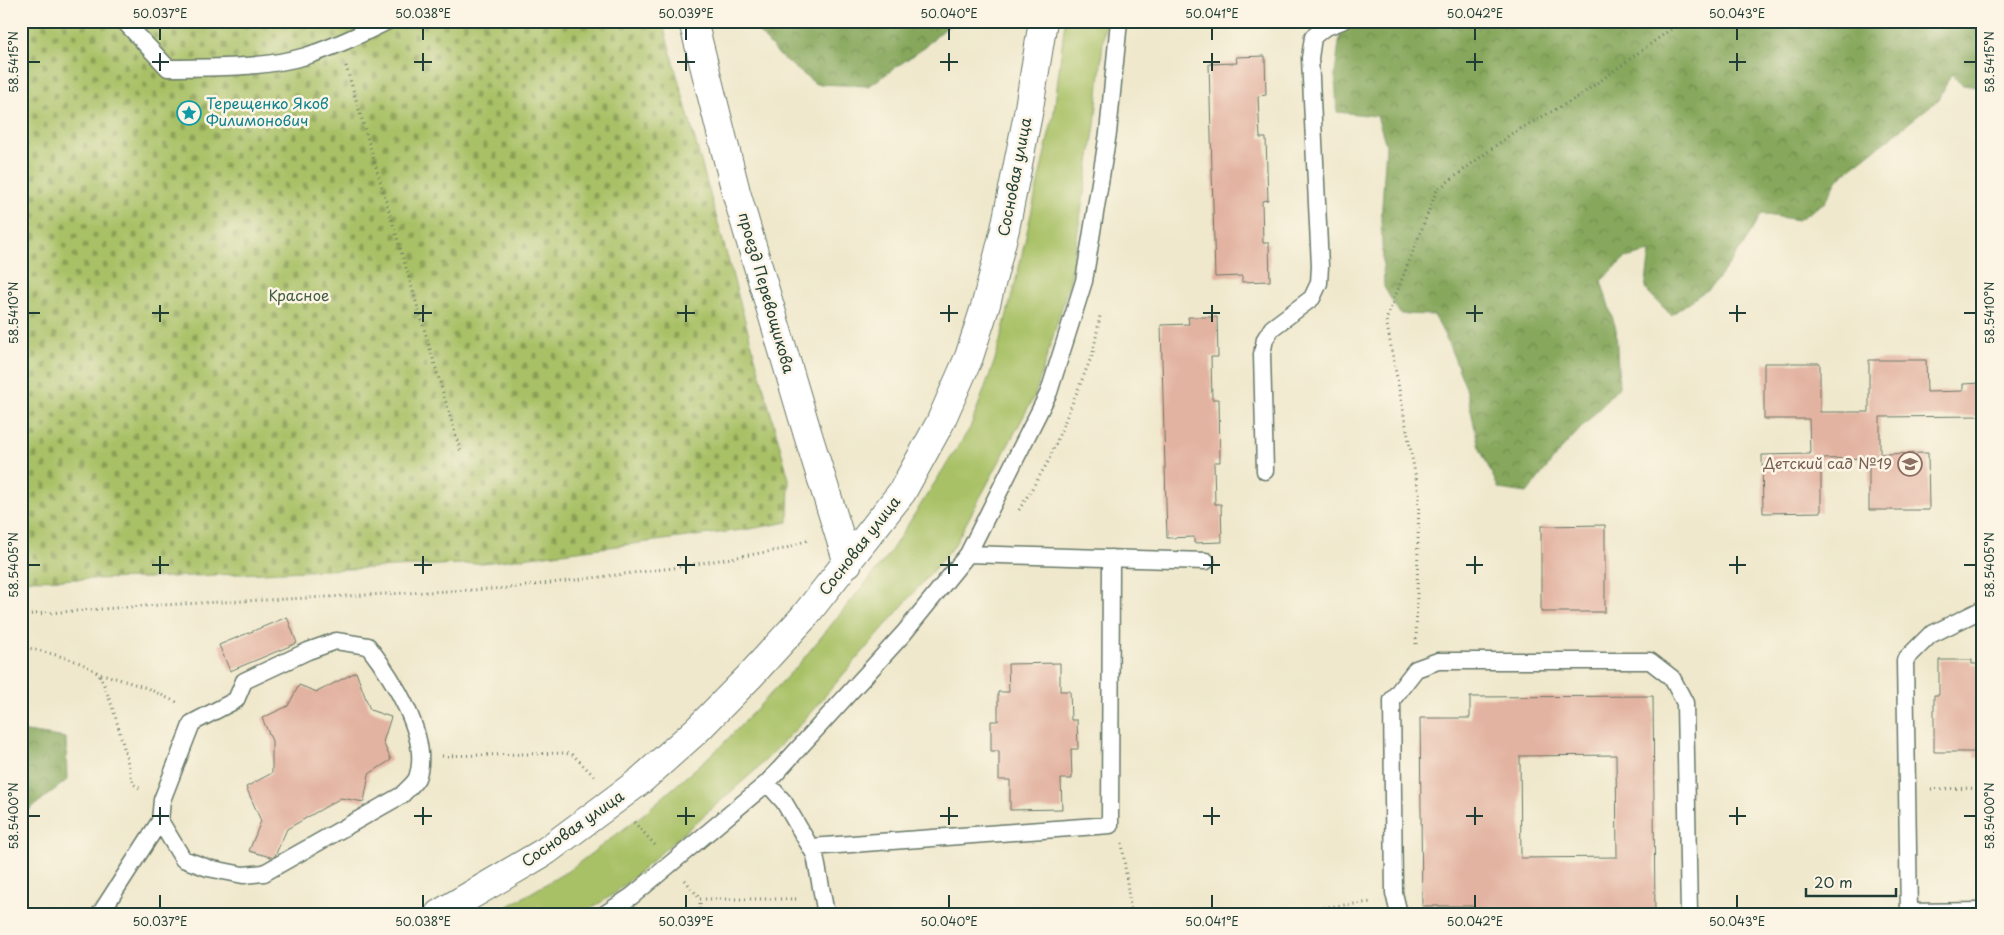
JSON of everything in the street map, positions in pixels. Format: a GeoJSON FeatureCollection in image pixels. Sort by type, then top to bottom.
{"type":"FeatureCollection","features":[{"type":"Feature","properties":{"kind":"street","name":"проезд Перевощикова"},"geometry":{"type":"LineString","coordinates":[[693,21],[736,192],[848,563]]}},
{"type":"Feature","properties":{"kind":"street","name":"Сосновая улица"},"geometry":{"type":"LineString","coordinates":[[439,914],[546,851],[640,781],[662,762],[697,730],[803,618],[902,492],[940,422],[969,357],[1005,229],[1028,114],[1042,21]]}},
{"type":"Feature","properties":{"kind":"lane"},"geometry":{"type":"LineString","coordinates":[[124,21],[168,68],[270,63],[305,56],[340,44],[388,21]]}},
{"type":"Feature","properties":{"kind":"lane"},"geometry":{"type":"LineString","coordinates":[[605,914],[632,896],[767,784],[904,633],[968,554],[1049,392],[1084,281],[1108,134],[1119,21]]}},
{"type":"Feature","properties":{"kind":"lane"},"geometry":{"type":"LineString","coordinates":[[1265,471],[1262,354],[1264,338],[1272,328],[1312,298],[1319,283],[1320,266],[1310,58],[1313,38],[1324,28],[1342,21]]}},
{"type":"Feature","properties":{"kind":"lane"},"geometry":{"type":"LineString","coordinates":[[968,554],[1206,561]]}},
{"type":"Feature","properties":{"kind":"lane"},"geometry":{"type":"LineString","coordinates":[[811,847],[1110,825],[1111,558]]}},
{"type":"Feature","properties":{"kind":"lane"},"geometry":{"type":"LineString","coordinates":[[1983,609],[1930,635],[1904,660],[1909,913],[1983,911]]}},
{"type":"Feature","properties":{"kind":"lane"},"geometry":{"type":"LineString","coordinates":[[100,914],[160,821],[162,800],[192,723],[236,700],[244,681],[308,651],[336,641],[368,646],[388,671],[416,730],[421,757],[417,779],[402,794],[264,873],[243,875],[208,868],[184,859],[160,821]]}},
{"type":"Feature","properties":{"kind":"lane"},"geometry":{"type":"LineString","coordinates":[[1397,907],[1392,700],[1416,669],[1438,661],[1650,661],[1672,678],[1684,703],[1688,914]]}},
{"type":"Feature","properties":{"kind":"lane"},"geometry":{"type":"LineString","coordinates":[[767,784],[784,802],[815,855],[825,906]]}},
{"type":"Feature","properties":{"kind":"path"},"geometry":{"type":"LineString","coordinates":[[1416,669],[1419,494],[1386,320],[1438,190],[1511,134],[1578,97],[1682,21]]}},
{"type":"Feature","properties":{"kind":"path"},"geometry":{"type":"LineString","coordinates":[[340,44],[461,453]]}},
{"type":"Feature","properties":{"kind":"path"},"geometry":{"type":"LineString","coordinates":[[21,615],[141,606],[510,588],[673,568],[784,549],[837,528]]}},
{"type":"Feature","properties":{"kind":"path"},"geometry":{"type":"LineString","coordinates":[[21,646],[75,662],[96,672],[147,688],[176,702]]}},
{"type":"Feature","properties":{"kind":"path"},"geometry":{"type":"LineString","coordinates":[[96,672],[110,700],[133,784]]}},
{"type":"Feature","properties":{"kind":"path"},"geometry":{"type":"LineString","coordinates":[[421,757],[565,753],[573,755],[671,863],[700,899],[700,914]]}},
{"type":"Feature","properties":{"kind":"path"},"geometry":{"type":"LineString","coordinates":[[1907,790],[1983,788]]}},
{"type":"Feature","properties":{"kind":"path"},"geometry":{"type":"LineString","coordinates":[[1110,825],[1122,837],[1131,914]]}},
{"type":"Feature","properties":{"kind":"path"},"geometry":{"type":"LineString","coordinates":[[700,899],[825,906]]}},
{"type":"Feature","properties":{"kind":"path"},"geometry":{"type":"LineString","coordinates":[[1264,914],[1397,907]]}},
{"type":"Feature","properties":{"kind":"green space","name":"Красное"},"geometry":{"type":"Polygon","coordinates":[[[21,21],[662,21],[789,479],[788,522],[750,529],[483,563],[149,578],[21,580],[21,21]]]}},
{"type":"Feature","properties":{"kind":"green space"},"geometry":{"type":"Polygon","coordinates":[[[751,21],[954,21],[922,49],[869,86],[816,84],[781,57],[753,26],[751,21]]]}},
{"type":"Feature","properties":{"kind":"green space"},"geometry":{"type":"Polygon","coordinates":[[[1065,21],[1105,21],[1095,125],[1070,281],[1035,395],[954,546],[799,726],[758,768],[614,894],[582,914],[495,914],[568,871],[641,816],[720,747],[799,664],[887,557],[970,428],[995,360],[1018,272],[1054,112],[1065,21]]]}},
{"type":"Feature","properties":{"kind":"green space"},"geometry":{"type":"Polygon","coordinates":[[[1357,21],[1983,21],[1983,88],[1963,85],[1951,74],[1939,99],[1839,178],[1825,202],[1798,220],[1761,214],[1743,246],[1712,286],[1671,315],[1645,289],[1650,252],[1625,258],[1601,281],[1616,329],[1619,387],[1559,452],[1527,493],[1499,489],[1479,447],[1466,388],[1447,340],[1434,315],[1400,314],[1384,287],[1381,221],[1386,145],[1377,116],[1337,112],[1335,73],[1341,28],[1357,21]]]}},
{"type":"Feature","properties":{"kind":"green space"},"geometry":{"type":"Polygon","coordinates":[[[21,731],[66,738],[67,780],[21,816],[21,731]]]}},
{"type":"Feature","properties":{"kind":"building"},"geometry":{"type":"Polygon","coordinates":[[[1265,56],[1266,95],[1258,96],[1260,138],[1266,138],[1268,200],[1262,201],[1263,243],[1269,243],[1270,281],[1242,282],[1242,276],[1215,277],[1209,64],[1237,63],[1236,57],[1265,56]]]}},
{"type":"Feature","properties":{"kind":"building"},"geometry":{"type":"Polygon","coordinates":[[[1188,317],[1217,317],[1218,357],[1211,357],[1212,399],[1219,399],[1220,462],[1214,462],[1215,504],[1221,504],[1222,542],[1194,543],[1194,537],[1167,538],[1161,325],[1189,324],[1188,317]]]}},
{"type":"Feature","properties":{"kind":"building"},"geometry":{"type":"Polygon","coordinates":[[[1869,360],[1926,360],[1927,392],[1963,391],[1963,384],[1983,383],[1983,461],[1981,461],[1980,416],[1880,417],[1880,454],[1928,453],[1929,510],[1869,510],[1869,458],[1821,459],[1821,512],[1763,513],[1762,455],[1810,454],[1809,419],[1764,419],[1764,363],[1820,363],[1820,412],[1869,412],[1869,360]]]}},
{"type":"Feature","properties":{"kind":"building"},"geometry":{"type":"Polygon","coordinates":[[[1605,525],[1605,612],[1541,612],[1541,526],[1605,525]]]}},
{"type":"Feature","properties":{"kind":"building"},"geometry":{"type":"Polygon","coordinates":[[[287,617],[297,643],[230,671],[219,645],[287,617]]]}},
{"type":"Feature","properties":{"kind":"building"},"geometry":{"type":"Polygon","coordinates":[[[1939,660],[1972,660],[1972,664],[1983,664],[1983,758],[1975,758],[1975,752],[1934,752],[1934,695],[1939,695],[1939,660]]]}},
{"type":"Feature","properties":{"kind":"building"},"geometry":{"type":"Polygon","coordinates":[[[1060,663],[1060,691],[1070,691],[1071,720],[1077,720],[1078,749],[1071,749],[1072,779],[1061,779],[1062,809],[1010,810],[1010,780],[999,780],[999,751],[991,751],[991,721],[998,721],[998,692],[1009,692],[1008,664],[1060,663]]]}},
{"type":"Feature","properties":{"kind":"building"},"geometry":{"type":"Polygon","coordinates":[[[356,672],[370,710],[391,717],[383,742],[391,760],[369,774],[364,802],[341,798],[287,829],[274,858],[249,851],[261,821],[246,787],[272,773],[272,741],[262,718],[288,706],[299,685],[317,692],[356,672]]]}},
{"type":"Feature","properties":{"kind":"building"},"geometry":{"type":"Polygon","coordinates":[[[1653,696],[1655,914],[1472,914],[1472,906],[1422,906],[1420,718],[1470,718],[1470,697],[1653,696]],[[1616,755],[1520,756],[1521,858],[1617,857],[1616,755]]]}},
{"type":"Feature","properties":{"kind":"place","name":"Терещенко Яков Филимонович"},"geometry":{"type":"Point","coordinates":[189,113]}},
{"type":"Feature","properties":{"kind":"place","name":"Детский сад №19"},"geometry":{"type":"Point","coordinates":[1910,464]}}]}
